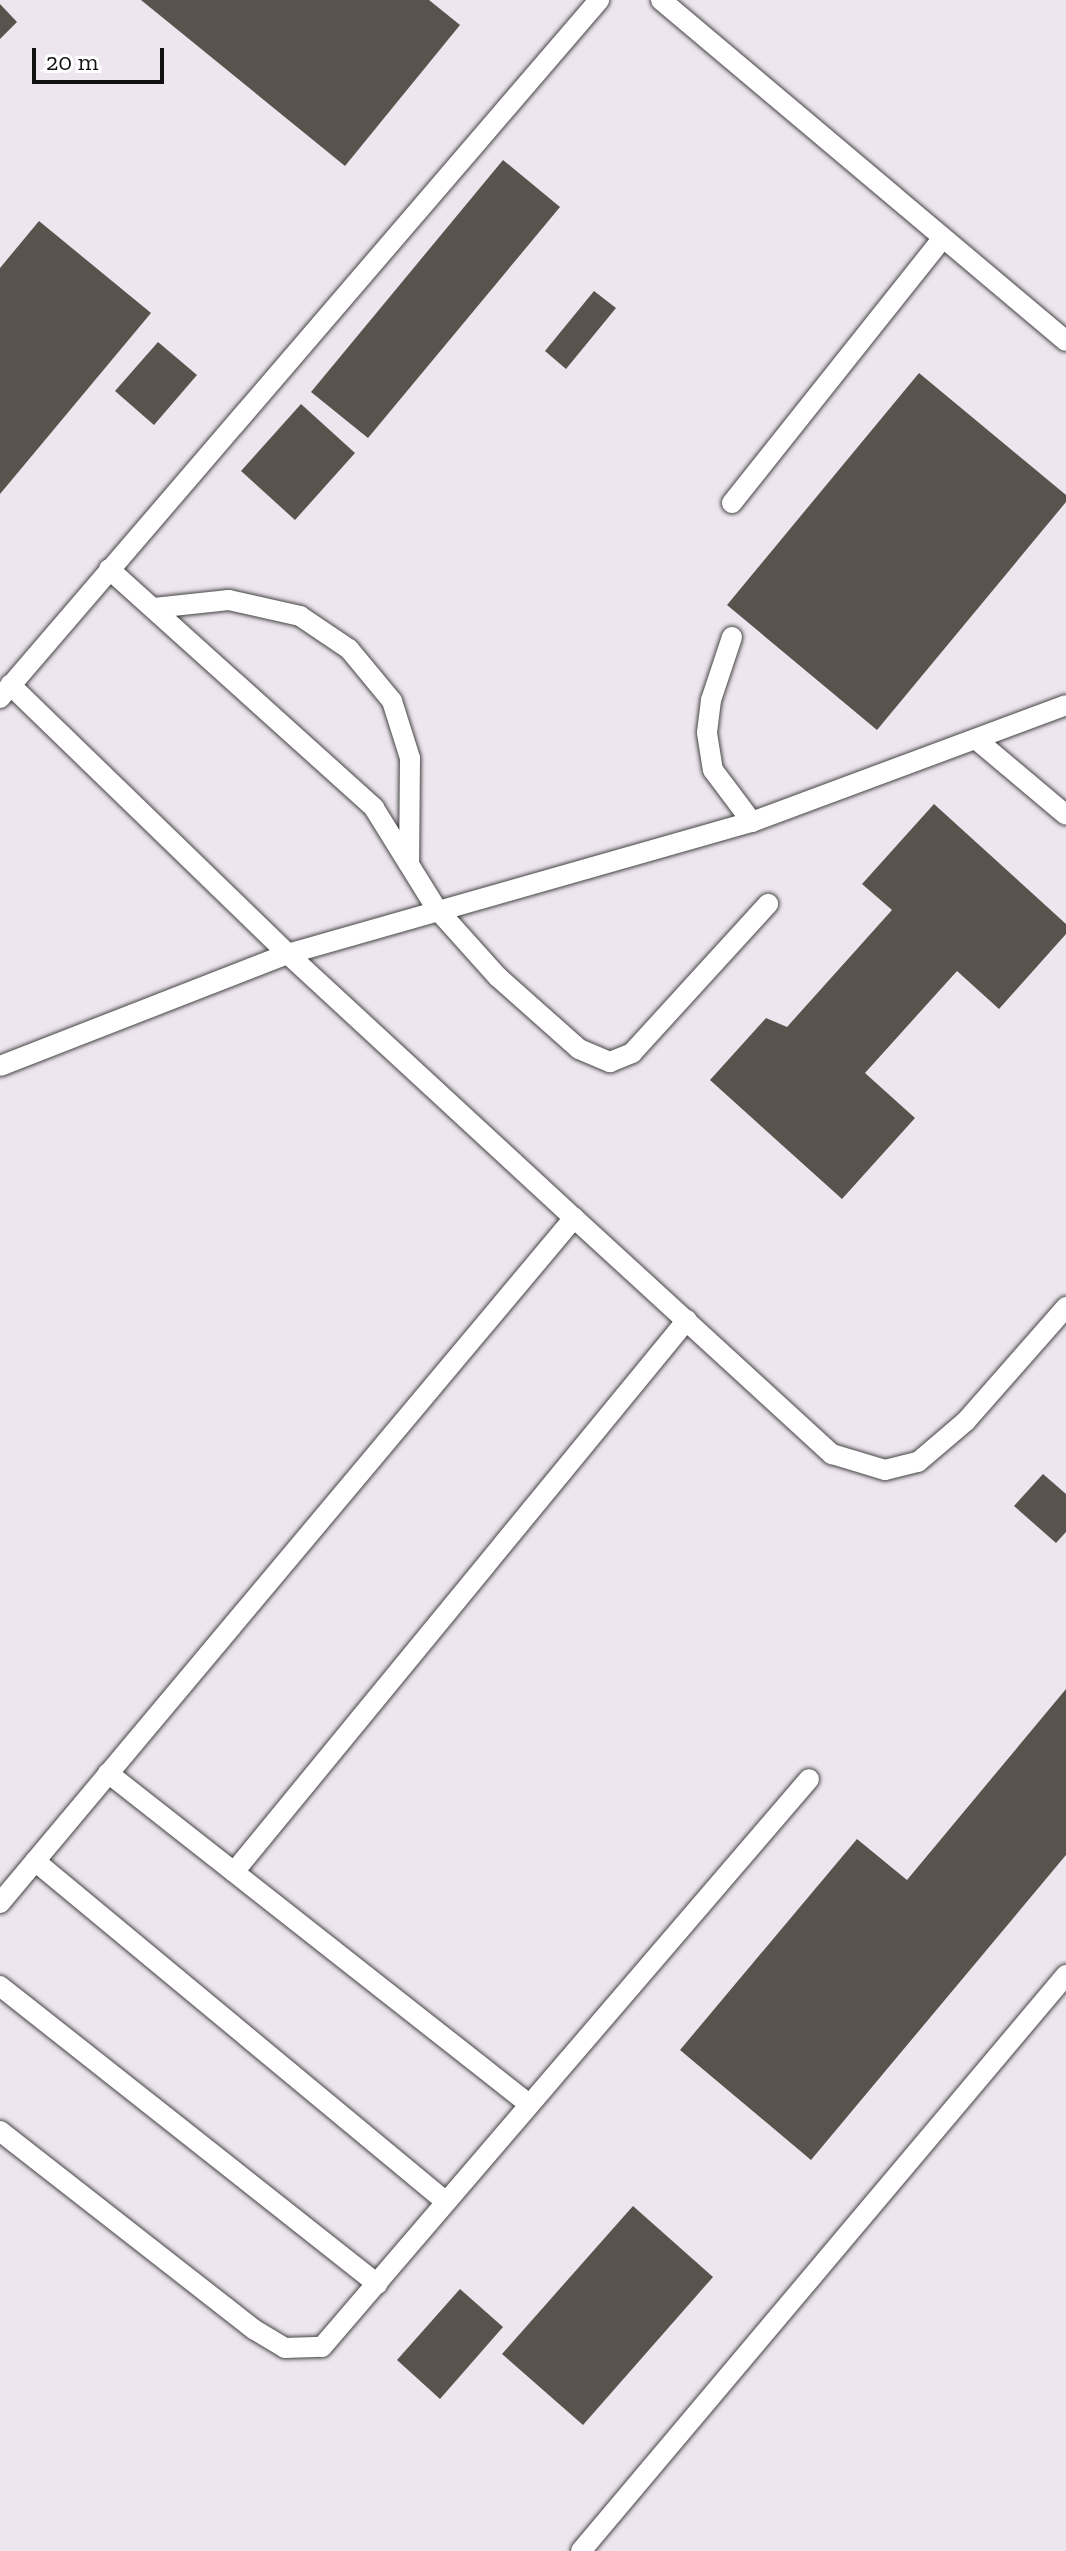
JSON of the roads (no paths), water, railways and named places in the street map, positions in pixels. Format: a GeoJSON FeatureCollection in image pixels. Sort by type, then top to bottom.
{"type":"FeatureCollection","features":[{"type":"Feature","properties":{"kind":"lane"},"geometry":{"type":"LineString","coordinates":[[599,0],[5,691],[832,1454],[885,1470],[918,1462],[966,1421],[1066,1307]]}},
{"type":"Feature","properties":{"kind":"lane"},"geometry":{"type":"LineString","coordinates":[[661,0],[1066,341]]}},
{"type":"Feature","properties":{"kind":"lane"},"geometry":{"type":"LineString","coordinates":[[732,503],[943,238]]}},
{"type":"Feature","properties":{"kind":"lane"},"geometry":{"type":"LineString","coordinates":[[109,569],[374,808],[436,908],[498,977],[579,1049],[610,1062],[632,1053],[768,904]]}},
{"type":"Feature","properties":{"kind":"lane"},"geometry":{"type":"LineString","coordinates":[[154,608],[229,600],[300,616],[349,649],[392,701],[410,758],[409,864]]}},
{"type":"Feature","properties":{"kind":"lane"},"geometry":{"type":"LineString","coordinates":[[732,637],[711,700],[707,733],[713,770],[752,822]]}},
{"type":"Feature","properties":{"kind":"lane"},"geometry":{"type":"LineString","coordinates":[[0,1066],[288,954],[436,908],[752,822],[1066,705]]}},
{"type":"Feature","properties":{"kind":"lane"},"geometry":{"type":"LineString","coordinates":[[977,740],[1066,815]]}},
{"type":"Feature","properties":{"kind":"lane"},"geometry":{"type":"LineString","coordinates":[[0,1903],[574,1218]]}},
{"type":"Feature","properties":{"kind":"lane"},"geometry":{"type":"LineString","coordinates":[[234,1872],[687,1320]]}},
{"type":"Feature","properties":{"kind":"lane"},"geometry":{"type":"LineString","coordinates":[[108,1773],[529,2104]]}},
{"type":"Feature","properties":{"kind":"lane"},"geometry":{"type":"LineString","coordinates":[[0,2131],[255,2330],[285,2348],[322,2347],[809,1779]]}},
{"type":"Feature","properties":{"kind":"lane"},"geometry":{"type":"LineString","coordinates":[[35,1861],[445,2201]]}},
{"type":"Feature","properties":{"kind":"lane"},"geometry":{"type":"LineString","coordinates":[[581,2551],[1066,1975]]}},
{"type":"Feature","properties":{"kind":"lane"},"geometry":{"type":"LineString","coordinates":[[0,1986],[377,2284]]}}]}
